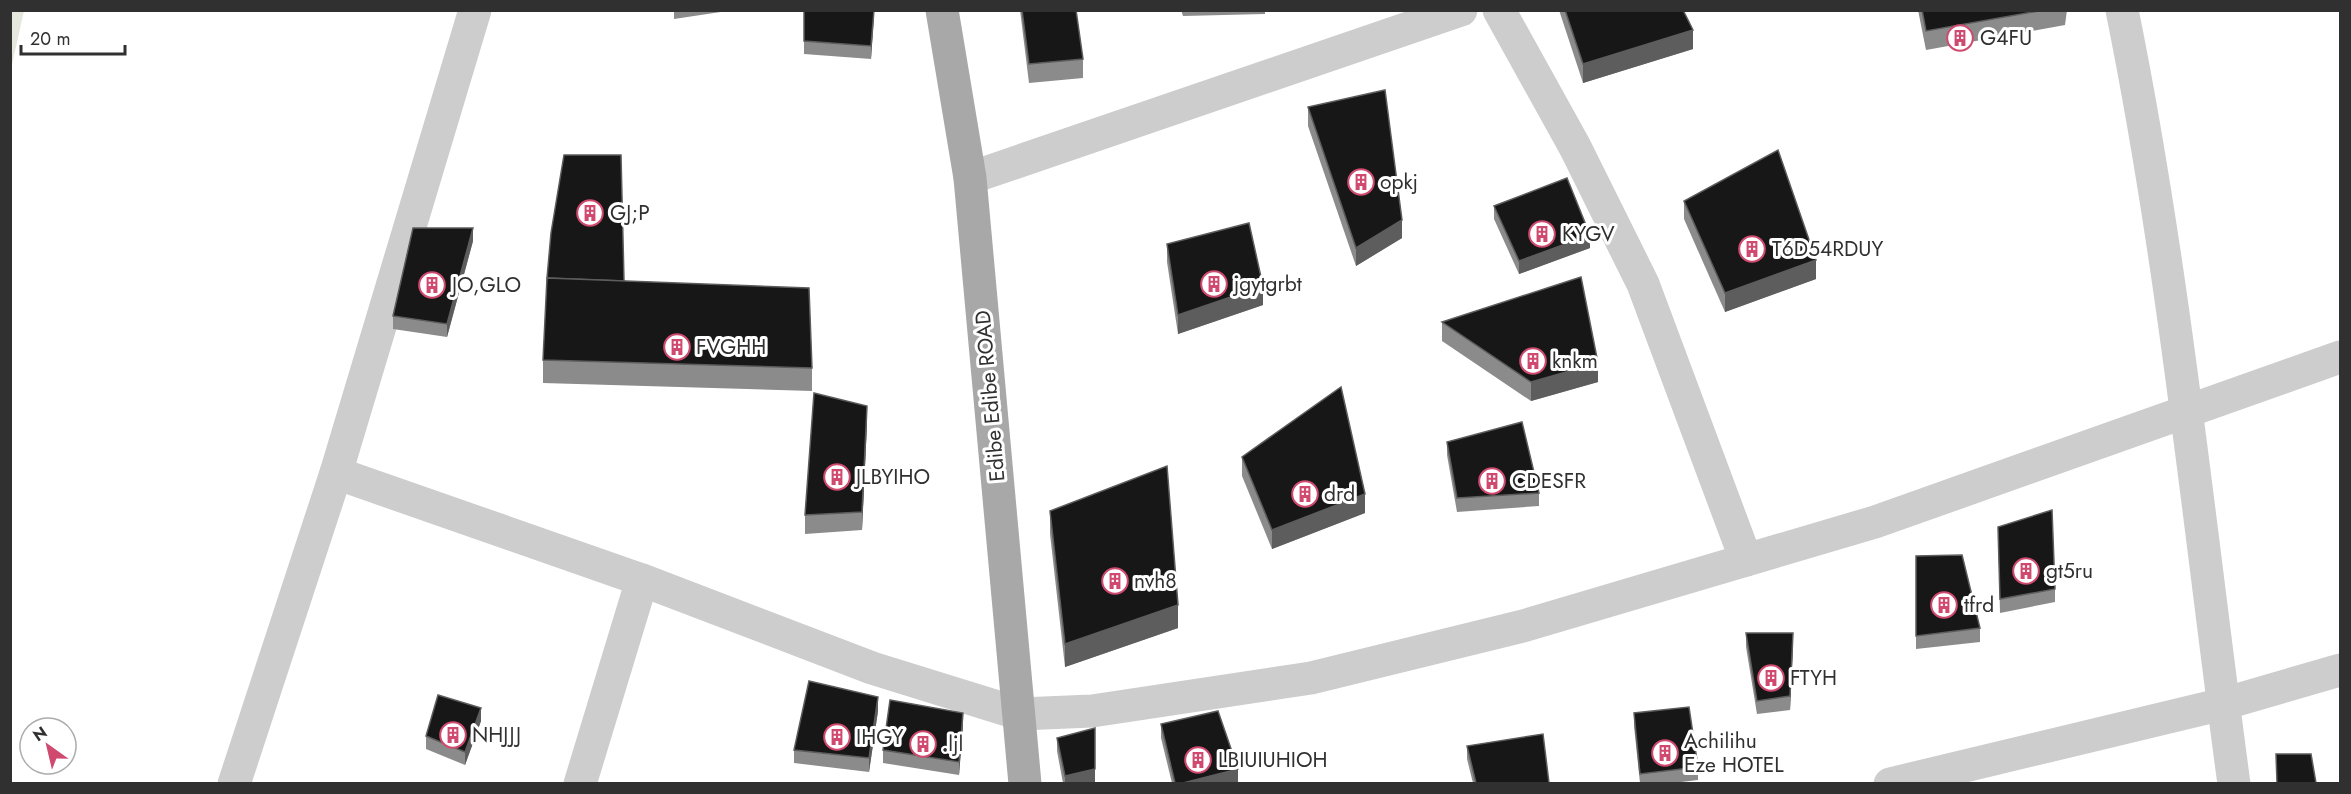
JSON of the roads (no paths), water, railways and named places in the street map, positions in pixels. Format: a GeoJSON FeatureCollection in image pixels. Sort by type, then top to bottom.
{"type":"FeatureCollection","features":[{"type":"Feature","properties":{"kind":"main road","name":"Edibe Edibe ROAD"},"geometry":{"type":"LineString","coordinates":[[942,10],[970,178],[1025,783]]}},
{"type":"Feature","properties":{"kind":"street"},"geometry":{"type":"LineString","coordinates":[[234,783],[336,473],[475,10]]}},
{"type":"Feature","properties":{"kind":"street"},"geometry":{"type":"LineString","coordinates":[[970,178],[1461,10]]}},
{"type":"Feature","properties":{"kind":"street"},"geometry":{"type":"LineString","coordinates":[[1499,10],[1586,167],[1643,284],[1746,560]]}},
{"type":"Feature","properties":{"kind":"street"},"geometry":{"type":"LineString","coordinates":[[2122,10],[2138,88],[2187,411],[2234,783]]}},
{"type":"Feature","properties":{"kind":"street"},"geometry":{"type":"LineString","coordinates":[[336,473],[642,580],[872,668],[1020,714],[1092,711],[1311,678],[1523,626],[1875,522],[2340,357]]}},
{"type":"Feature","properties":{"kind":"street"},"geometry":{"type":"LineString","coordinates":[[580,783],[642,580]]}},
{"type":"Feature","properties":{"kind":"street"},"geometry":{"type":"LineString","coordinates":[[1890,783],[2223,704],[2340,670]]}},
{"type":"Feature","properties":{"kind":"place","name":"G4FU"},"geometry":{"type":"Point","coordinates":[1960,38]}},
{"type":"Feature","properties":{"kind":"place","name":"opkj"},"geometry":{"type":"Point","coordinates":[1361,182]}},
{"type":"Feature","properties":{"kind":"place","name":"GJ;P"},"geometry":{"type":"Point","coordinates":[590,213]}},
{"type":"Feature","properties":{"kind":"place","name":"KYGV"},"geometry":{"type":"Point","coordinates":[1542,234]}},
{"type":"Feature","properties":{"kind":"place","name":"T6D54RDUY"},"geometry":{"type":"Point","coordinates":[1752,249]}},
{"type":"Feature","properties":{"kind":"place","name":"jgytgrbt"},"geometry":{"type":"Point","coordinates":[1214,284]}},
{"type":"Feature","properties":{"kind":"place","name":"JO,GLO"},"geometry":{"type":"Point","coordinates":[432,285]}},
{"type":"Feature","properties":{"kind":"place","name":"FVGHH"},"geometry":{"type":"Point","coordinates":[677,347]}},
{"type":"Feature","properties":{"kind":"place","name":"knkm"},"geometry":{"type":"Point","coordinates":[1533,361]}},
{"type":"Feature","properties":{"kind":"place","name":"JLBYIHO"},"geometry":{"type":"Point","coordinates":[837,477]}},
{"type":"Feature","properties":{"kind":"place","name":"CDESFR"},"geometry":{"type":"Point","coordinates":[1492,481]}},
{"type":"Feature","properties":{"kind":"place","name":"drd"},"geometry":{"type":"Point","coordinates":[1305,494]}},
{"type":"Feature","properties":{"kind":"place","name":"gt5ru"},"geometry":{"type":"Point","coordinates":[2026,571]}},
{"type":"Feature","properties":{"kind":"place","name":"nvh8"},"geometry":{"type":"Point","coordinates":[1115,581]}},
{"type":"Feature","properties":{"kind":"place","name":"tfrd"},"geometry":{"type":"Point","coordinates":[1944,605]}},
{"type":"Feature","properties":{"kind":"place","name":"FTYH"},"geometry":{"type":"Point","coordinates":[1771,678]}},
{"type":"Feature","properties":{"kind":"place","name":"NHJJJ"},"geometry":{"type":"Point","coordinates":[453,735]}},
{"type":"Feature","properties":{"kind":"place","name":"IHGY"},"geometry":{"type":"Point","coordinates":[837,737]}},
{"type":"Feature","properties":{"kind":"place","name":".ljl"},"geometry":{"type":"Point","coordinates":[923,744]}},
{"type":"Feature","properties":{"kind":"place","name":"Achilihu Eze HOTEL"},"geometry":{"type":"Point","coordinates":[1665,753]}},
{"type":"Feature","properties":{"kind":"place","name":"LBIUIUHIOH"},"geometry":{"type":"Point","coordinates":[1198,760]}}]}
